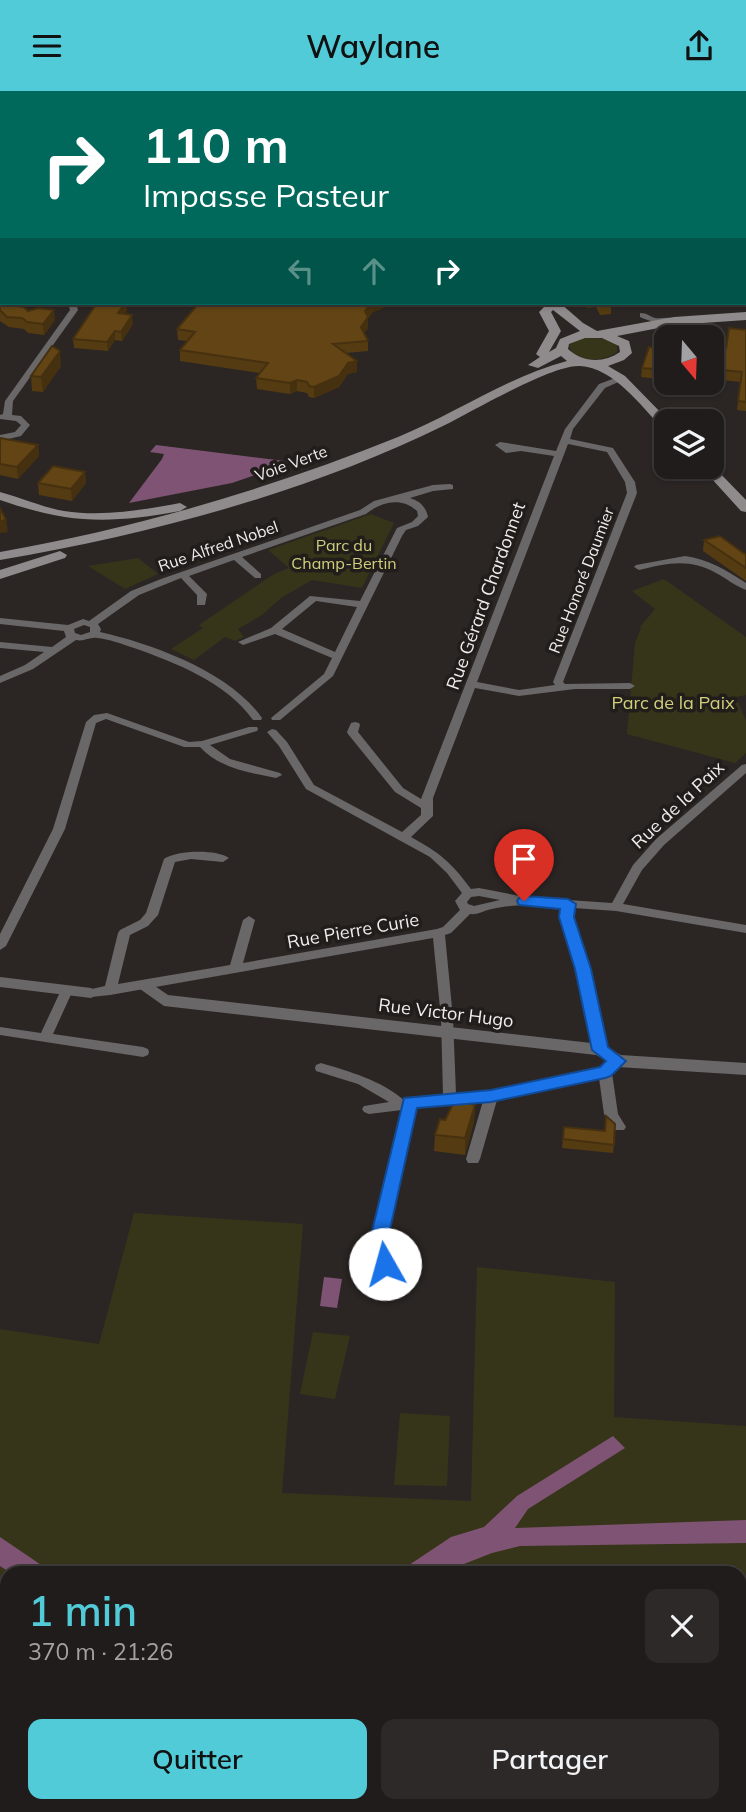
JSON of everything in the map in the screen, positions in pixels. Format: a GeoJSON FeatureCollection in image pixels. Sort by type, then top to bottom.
{"type":"FeatureCollection","features":[{"type":"Feature","properties":{"kind":"main road"},"geometry":{"type":"LineString","coordinates":[[547,305],[579,326],[620,340],[627,349]]}},
{"type":"Feature","properties":{"kind":"main road"},"geometry":{"type":"LineString","coordinates":[[547,305],[562,323],[565,344],[571,358],[616,376],[654,413]]}},
{"type":"Feature","properties":{"kind":"main road"},"geometry":{"type":"LineString","coordinates":[[531,366],[531,362],[543,353],[555,331],[545,311],[547,305]]}},
{"type":"Feature","properties":{"kind":"main road","name":"Voie Verte"},"geometry":{"type":"LineString","coordinates":[[0,555],[157,520],[269,486],[399,436],[531,366],[565,344],[599,334],[709,318],[746,318]]}},
{"type":"Feature","properties":{"kind":"main road"},"geometry":{"type":"LineString","coordinates":[[616,376],[617,360],[623,357],[637,338],[746,318]]}},
{"type":"Feature","properties":{"kind":"main road","name":"Voie Verte"},"geometry":{"type":"LineString","coordinates":[[0,555],[161,523],[244,499],[461,414],[549,369],[617,360]]}},
{"type":"Feature","properties":{"kind":"main road"},"geometry":{"type":"LineString","coordinates":[[718,479],[746,508]]}},
{"type":"Feature","properties":{"kind":"main road"},"geometry":{"type":"LineString","coordinates":[[0,496],[65,515],[112,517],[185,506],[269,486]]}},
{"type":"Feature","properties":{"kind":"main road"},"geometry":{"type":"LineString","coordinates":[[0,575],[161,523]]}},
{"type":"Feature","properties":{"kind":"street"},"geometry":{"type":"LineString","coordinates":[[0,438],[18,434],[25,428],[22,420],[4,417],[9,401],[74,310],[73,305]]}},
{"type":"Feature","properties":{"kind":"street"},"geometry":{"type":"LineString","coordinates":[[635,329],[643,310],[653,320],[709,318]]}},
{"type":"Feature","properties":{"kind":"street","name":"Rue Gérard Chardonnet"},"geometry":{"type":"LineString","coordinates":[[403,838],[427,815],[427,798],[569,429],[602,386],[616,376]]}},
{"type":"Feature","properties":{"kind":"street","name":"Rue Honoré Daumier"},"geometry":{"type":"LineString","coordinates":[[562,688],[558,682],[632,493],[630,482],[610,450],[565,441]]}},
{"type":"Feature","properties":{"kind":"street"},"geometry":{"type":"LineString","coordinates":[[518,449],[559,454]]}},
{"type":"Feature","properties":{"kind":"street"},"geometry":{"type":"LineString","coordinates":[[402,499],[437,486],[450,487]]}},
{"type":"Feature","properties":{"kind":"street"},"geometry":{"type":"LineString","coordinates":[[0,946],[60,829],[91,722],[97,717],[115,718],[188,745],[203,744],[255,723],[276,718],[322,683],[339,657],[402,528],[415,524],[423,517],[422,510],[413,502],[402,499],[385,499],[370,505],[363,512]]}},
{"type":"Feature","properties":{"kind":"street","name":"Rue Alfred Nobel"},"geometry":{"type":"LineString","coordinates":[[92,629],[135,593],[182,574],[363,512]]}},
{"type":"Feature","properties":{"kind":"street"},"geometry":{"type":"LineString","coordinates":[[234,556],[258,576]]}},
{"type":"Feature","properties":{"kind":"street"},"geometry":{"type":"LineString","coordinates":[[639,567],[675,558],[694,558],[709,563],[746,587]]}},
{"type":"Feature","properties":{"kind":"street"},"geometry":{"type":"LineString","coordinates":[[182,574],[202,594],[201,603]]}},
{"type":"Feature","properties":{"kind":"street"},"geometry":{"type":"LineString","coordinates":[[243,642],[275,630],[302,605],[314,598],[365,605]]}},
{"type":"Feature","properties":{"kind":"street"},"geometry":{"type":"LineString","coordinates":[[0,621],[71,633]]}},
{"type":"Feature","properties":{"kind":"street"},"geometry":{"type":"LineString","coordinates":[[0,680],[29,667],[55,650],[78,623],[138,646],[214,681],[243,701],[259,732],[272,732],[280,726],[276,718]]}},
{"type":"Feature","properties":{"kind":"street"},"geometry":{"type":"LineString","coordinates":[[275,630],[339,657]]}},
{"type":"Feature","properties":{"kind":"street"},"geometry":{"type":"LineString","coordinates":[[0,645],[55,650]]}},
{"type":"Feature","properties":{"kind":"street"},"geometry":{"type":"LineString","coordinates":[[473,684],[519,693],[562,688],[630,687]]}},
{"type":"Feature","properties":{"kind":"street"},"geometry":{"type":"LineString","coordinates":[[355,725],[352,732],[399,790],[427,807]]}},
{"type":"Feature","properties":{"kind":"street"},"geometry":{"type":"LineString","coordinates":[[272,732],[284,744],[310,787],[434,855],[451,870],[468,893],[486,899],[616,907],[746,929]]}},
{"type":"Feature","properties":{"kind":"street"},"geometry":{"type":"LineString","coordinates":[[203,744],[209,754],[256,771],[276,775]]}},
{"type":"Feature","properties":{"kind":"street","name":"Rue de la Paix"},"geometry":{"type":"LineString","coordinates":[[616,907],[637,868],[660,842],[746,767]]}},
{"type":"Feature","properties":{"kind":"street"},"geometry":{"type":"LineString","coordinates":[[110,991],[124,933],[144,923],[152,915],[170,859],[191,855],[223,858]]}},
{"type":"Feature","properties":{"kind":"street"},"geometry":{"type":"LineString","coordinates":[[468,893],[461,901],[468,909],[480,910],[486,899]]}},
{"type":"Feature","properties":{"kind":"street"},"geometry":{"type":"LineString","coordinates":[[568,904],[566,917],[583,969],[600,1050]]}},
{"type":"Feature","properties":{"kind":"street","name":"Rue Pierre Curie"},"geometry":{"type":"LineString","coordinates":[[91,993],[439,933],[447,930],[468,909]]}},
{"type":"Feature","properties":{"kind":"street"},"geometry":{"type":"LineString","coordinates":[[235,969],[248,920]]}},
{"type":"Feature","properties":{"kind":"street"},"geometry":{"type":"LineString","coordinates":[[439,933],[448,1033],[450,1099]]}},
{"type":"Feature","properties":{"kind":"street"},"geometry":{"type":"LineString","coordinates":[[0,982],[91,993]]}},
{"type":"Feature","properties":{"kind":"street","name":"Rue Victor Hugo"},"geometry":{"type":"LineString","coordinates":[[146,985],[164,1000],[600,1050],[611,1066],[746,1069]]}},
{"type":"Feature","properties":{"kind":"street"},"geometry":{"type":"LineString","coordinates":[[45,1038],[67,990]]}},
{"type":"Feature","properties":{"kind":"street"},"geometry":{"type":"LineString","coordinates":[[0,1031],[144,1052]]}},
{"type":"Feature","properties":{"kind":"street"},"geometry":{"type":"LineString","coordinates":[[369,1109],[404,1103],[491,1096],[611,1066],[611,1114],[619,1127]]}},
{"type":"Feature","properties":{"kind":"street"},"geometry":{"type":"LineString","coordinates":[[321,1068],[359,1079],[404,1103]]}},
{"type":"Feature","properties":{"kind":"street"},"geometry":{"type":"LineString","coordinates":[[473,1159],[491,1096]]}},
{"type":"Feature","properties":{"kind":"street"},"geometry":{"type":"LineString","coordinates":[[404,1103],[376,1252],[378,1259],[385,1264],[404,1266]]}},
{"type":"Feature","properties":{"kind":"green space"},"geometry":{"type":"Polygon","coordinates":[[[583,337],[606,339],[617,345],[617,352],[597,359],[577,356],[569,345],[583,337]]]}},
{"type":"Feature","properties":{"kind":"green space","name":"Parc du Champ-Bertin"},"geometry":{"type":"Polygon","coordinates":[[[371,514],[394,523],[362,588],[312,580],[281,598],[262,615],[238,629],[244,637],[235,641],[225,637],[194,660],[171,649],[203,628],[199,625],[274,574],[289,568],[268,550],[371,514]]]}},
{"type":"Feature","properties":{"kind":"green space"},"geometry":{"type":"Polygon","coordinates":[[[138,558],[158,574],[125,589],[88,566],[138,558]]]}},
{"type":"Feature","properties":{"kind":"green space","name":"Parc de la Paix"},"geometry":{"type":"Polygon","coordinates":[[[664,579],[746,637],[746,695],[736,697],[746,721],[746,753],[735,763],[627,734],[635,643],[640,627],[655,609],[632,591],[664,579]]]}},
{"type":"Feature","properties":{"kind":"green space"},"geometry":{"type":"Polygon","coordinates":[[[134,1213],[303,1224],[282,1493],[471,1501],[477,1267],[615,1282],[614,1417],[746,1426],[746,1566],[0,1566],[0,1329],[99,1344],[134,1213]]]}},
{"type":"Feature","properties":{"kind":"green space"},"geometry":{"type":"Polygon","coordinates":[[[313,1332],[350,1336],[335,1399],[300,1394],[313,1332]]]}},
{"type":"Feature","properties":{"kind":"green space"},"geometry":{"type":"Polygon","coordinates":[[[400,1413],[450,1416],[447,1486],[394,1485],[400,1413]]]}},
{"type":"Feature","properties":{"kind":"shaded area"},"geometry":{"type":"Polygon","coordinates":[[[156,445],[293,462],[232,483],[129,503],[162,459],[164,454],[150,452],[156,445]]]}},
{"type":"Feature","properties":{"kind":"shaded area"},"geometry":{"type":"Polygon","coordinates":[[[324,1277],[342,1279],[337,1308],[320,1306],[324,1277]]]}},
{"type":"Feature","properties":{"kind":"shaded area"},"geometry":{"type":"Polygon","coordinates":[[[613,1436],[625,1448],[528,1509],[515,1528],[746,1520],[746,1543],[520,1546],[459,1566],[408,1566],[451,1537],[484,1527],[517,1496],[613,1436]]]}},
{"type":"Feature","properties":{"kind":"shaded area"},"geometry":{"type":"Polygon","coordinates":[[[0,1537],[43,1566],[0,1566],[0,1537]]]}},
{"type":"Feature","properties":{"kind":"building"},"geometry":{"type":"Polygon","coordinates":[[[0,305],[9,305],[24,307],[28,311],[38,308],[54,310],[43,324],[7,317],[0,310],[0,305]]]}},
{"type":"Feature","properties":{"kind":"building"},"geometry":{"type":"Polygon","coordinates":[[[96,305],[124,305],[118,313],[132,315],[121,332],[115,331],[107,342],[73,339],[96,305]]]}},
{"type":"Feature","properties":{"kind":"building"},"geometry":{"type":"Polygon","coordinates":[[[197,305],[370,305],[365,311],[368,317],[361,327],[368,341],[333,344],[357,361],[348,363],[339,376],[314,387],[297,380],[290,383],[256,378],[268,363],[180,350],[195,332],[177,329],[197,305]]]}},
{"type":"Feature","properties":{"kind":"building"},"geometry":{"type":"Polygon","coordinates":[[[729,328],[746,330],[746,402],[738,401],[742,372],[724,370],[729,328]]]}},
{"type":"Feature","properties":{"kind":"building"},"geometry":{"type":"Polygon","coordinates":[[[52,346],[60,351],[41,377],[31,376],[52,346]]]}},
{"type":"Feature","properties":{"kind":"building"},"geometry":{"type":"Polygon","coordinates":[[[649,347],[654,348],[654,369],[642,368],[649,347]]]}},
{"type":"Feature","properties":{"kind":"building"},"geometry":{"type":"Polygon","coordinates":[[[0,438],[38,445],[17,467],[0,464],[0,438]]]}},
{"type":"Feature","properties":{"kind":"building"},"geometry":{"type":"Polygon","coordinates":[[[53,466],[85,472],[71,489],[38,483],[53,466]]]}},
{"type":"Feature","properties":{"kind":"building"},"geometry":{"type":"Polygon","coordinates":[[[0,508],[6,520],[0,521],[0,508]]]}},
{"type":"Feature","properties":{"kind":"building"},"geometry":{"type":"Polygon","coordinates":[[[720,536],[746,555],[746,568],[704,540],[720,536]]]}},
{"type":"Feature","properties":{"kind":"building"},"geometry":{"type":"Polygon","coordinates":[[[455,1100],[475,1105],[465,1138],[435,1135],[440,1119],[445,1120],[455,1100]]]}},
{"type":"Feature","properties":{"kind":"building"},"geometry":{"type":"Polygon","coordinates":[[[606,1116],[615,1124],[614,1145],[563,1139],[564,1127],[605,1131],[606,1116]]]}},
{"type":"Feature","properties":{"kind":"route"},"geometry":{"type":"LineString","coordinates":[[385,1264],[378,1259],[376,1252],[410,1103],[491,1096],[605,1072],[618,1061],[600,1050],[583,969],[566,917],[568,904],[524,901]]}}]}
